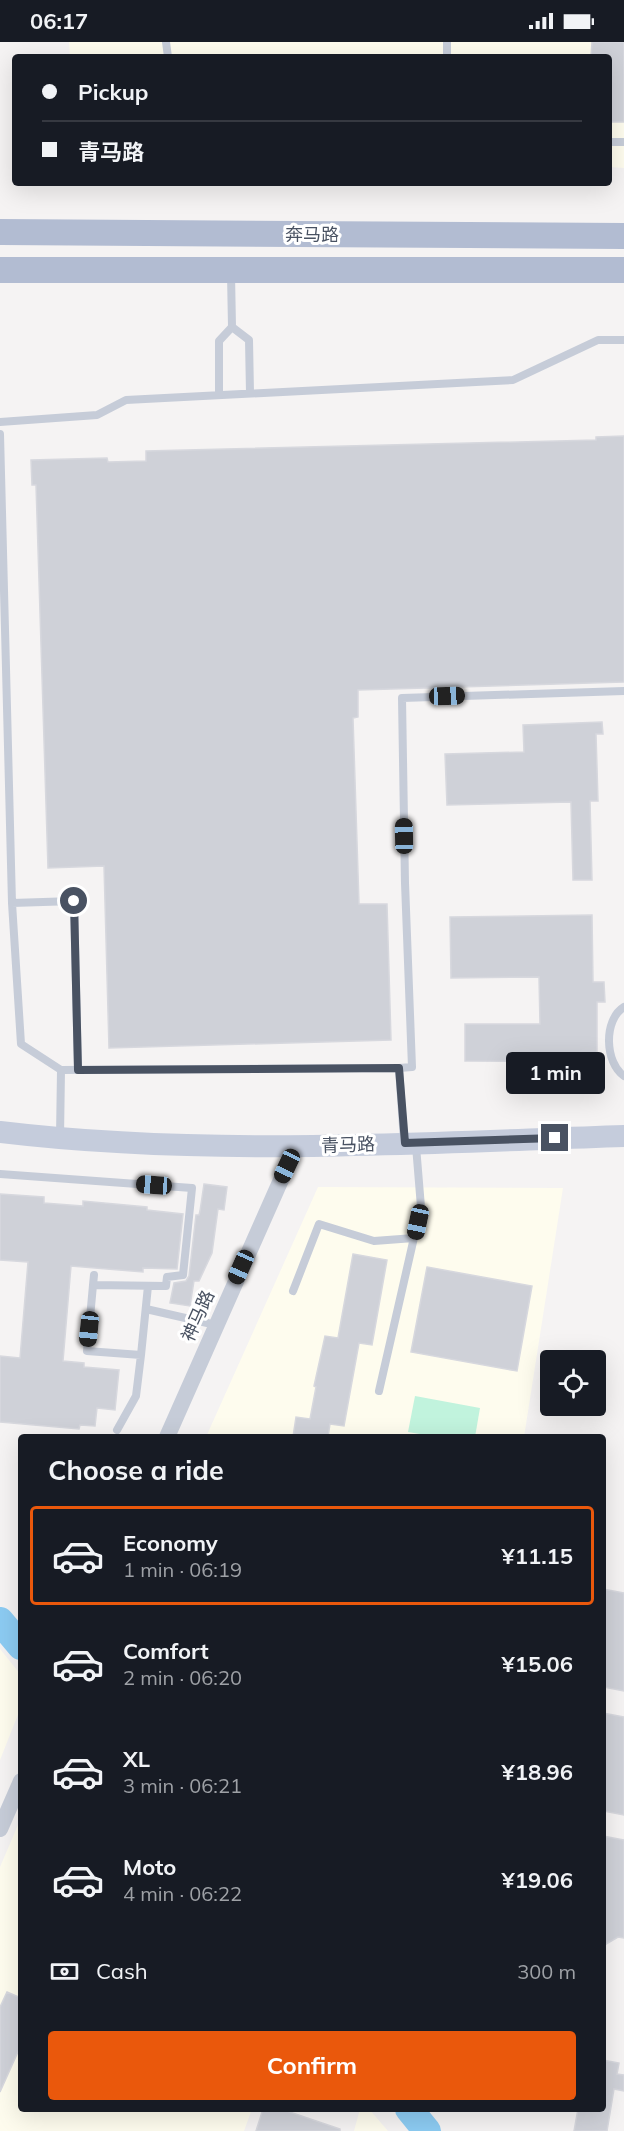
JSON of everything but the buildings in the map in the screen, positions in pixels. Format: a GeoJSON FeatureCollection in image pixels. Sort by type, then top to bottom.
{"type":"FeatureCollection","features":[{"type":"Feature","properties":{"kind":"main road","name":"奔马路"},"geometry":{"type":"LineString","coordinates":[[0,232],[624,236]]}},
{"type":"Feature","properties":{"kind":"main road","name":"奔马路"},"geometry":{"type":"LineString","coordinates":[[0,270],[624,270]]}},
{"type":"Feature","properties":{"kind":"street","name":"青马路"},"geometry":{"type":"LineString","coordinates":[[0,1132],[60,1138],[218,1146],[296,1146],[624,1136]]}},
{"type":"Feature","properties":{"kind":"street","name":"神马路"},"geometry":{"type":"LineString","coordinates":[[167,1434],[296,1146]]}},
{"type":"Feature","properties":{"kind":"street"},"geometry":{"type":"LineString","coordinates":[[0,1829],[18,1788]]}},
{"type":"Feature","properties":{"kind":"lane"},"geometry":{"type":"LineString","coordinates":[[219,394],[219,341],[232,327],[231,270]]}},
{"type":"Feature","properties":{"kind":"lane"},"geometry":{"type":"LineString","coordinates":[[232,327],[249,340],[250,393]]}},
{"type":"Feature","properties":{"kind":"lane"},"geometry":{"type":"LineString","coordinates":[[0,422],[97,415],[126,400],[513,380],[598,340],[624,340]]}},
{"type":"Feature","properties":{"kind":"lane"},"geometry":{"type":"LineString","coordinates":[[0,435],[12,903],[21,1044],[61,1070],[412,1067],[405,883],[402,698],[624,691]]}},
{"type":"Feature","properties":{"kind":"lane"},"geometry":{"type":"LineString","coordinates":[[12,903],[74,901],[78,1070]]}},
{"type":"Feature","properties":{"kind":"lane"},"geometry":{"type":"LineString","coordinates":[[624,1007],[613,1018],[609,1035],[611,1056],[616,1071],[624,1076]]}},
{"type":"Feature","properties":{"kind":"lane"},"geometry":{"type":"LineString","coordinates":[[379,1391],[421,1207],[399,1068]]}},
{"type":"Feature","properties":{"kind":"lane"},"geometry":{"type":"LineString","coordinates":[[60,1138],[61,1070]]}},
{"type":"Feature","properties":{"kind":"lane"},"geometry":{"type":"LineString","coordinates":[[0,1174],[192,1188],[183,1275],[167,1277],[166,1286],[93,1285]]}},
{"type":"Feature","properties":{"kind":"lane"},"geometry":{"type":"LineString","coordinates":[[293,1291],[319,1224],[374,1241],[414,1238]]}},
{"type":"Feature","properties":{"kind":"lane"},"geometry":{"type":"LineString","coordinates":[[94,1275],[87,1350],[141,1355]]}},
{"type":"Feature","properties":{"kind":"lane"},"geometry":{"type":"LineString","coordinates":[[117,1430],[136,1396],[148,1286]]}},
{"type":"Feature","properties":{"kind":"lane"},"geometry":{"type":"LineString","coordinates":[[146,1310],[216,1325]]}},
{"type":"Feature","properties":{"kind":"shaded area"},"geometry":{"type":"Polygon","coordinates":[[[69,42],[624,42],[624,168],[612,167],[612,54],[70,54],[69,42]]]}},
{"type":"Feature","properties":{"kind":"shaded area"},"geometry":{"type":"Polygon","coordinates":[[[318,1187],[563,1188],[524,1434],[207,1434],[318,1187]]]}},
{"type":"Feature","properties":{"kind":"shaded area"},"geometry":{"type":"Polygon","coordinates":[[[0,1649],[18,1671],[18,1715],[0,1760],[0,1649]]]}},
{"type":"Feature","properties":{"kind":"shaded area"},"geometry":{"type":"Polygon","coordinates":[[[18,1825],[18,2112],[251,2112],[244,2131],[0,2131],[0,1867],[18,1825]]]}},
{"type":"Feature","properties":{"kind":"shaded area"},"geometry":{"type":"Polygon","coordinates":[[[359,2112],[372,2112],[388,2131],[354,2131],[359,2112]]]}},
{"type":"Feature","properties":{"kind":"green space"},"geometry":{"type":"Polygon","coordinates":[[[415,1396],[480,1408],[476,1434],[408,1432],[415,1396]]]}},
{"type":"Feature","properties":{"kind":"waterway"},"geometry":{"type":"LineString","coordinates":[[0,1621],[18,1642]]}},
{"type":"Feature","properties":{"kind":"waterway"},"geometry":{"type":"LineString","coordinates":[[411,2112],[427,2131]]}},
{"type":"Feature","properties":{"kind":"route"},"geometry":{"type":"LineString","coordinates":[[74,901],[78,1070],[399,1068],[405,1143],[555,1138]]}}]}
